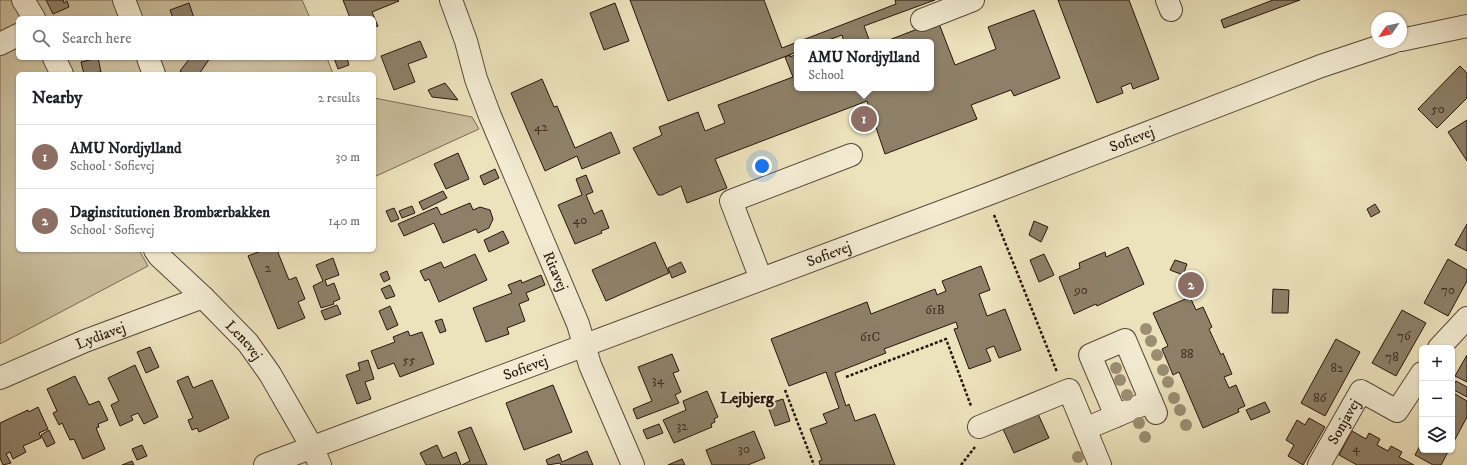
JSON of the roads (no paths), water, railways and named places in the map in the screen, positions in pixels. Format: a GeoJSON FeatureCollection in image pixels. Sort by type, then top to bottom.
{"type":"FeatureCollection","features":[{"type":"Feature","properties":{"kind":"street"},"geometry":{"type":"LineString","coordinates":[[23,0],[33,16]]}},
{"type":"Feature","properties":{"kind":"street"},"geometry":{"type":"LineString","coordinates":[[124,0],[130,16]]}},
{"type":"Feature","properties":{"kind":"street","name":"Ritavej"},"geometry":{"type":"LineString","coordinates":[[451,0],[466,41],[476,79],[490,116],[578,324],[590,365],[633,465]]}},
{"type":"Feature","properties":{"kind":"street"},"geometry":{"type":"LineString","coordinates":[[922,20],[974,0]]}},
{"type":"Feature","properties":{"kind":"street"},"geometry":{"type":"LineString","coordinates":[[1407,39],[1467,26]]}},
{"type":"Feature","properties":{"kind":"street"},"geometry":{"type":"LineString","coordinates":[[0,44],[16,36]]}},
{"type":"Feature","properties":{"kind":"street","name":"Sofievej"},"geometry":{"type":"LineString","coordinates":[[265,465],[316,456],[584,344],[761,279],[1321,66],[1375,48]]}},
{"type":"Feature","properties":{"kind":"street"},"geometry":{"type":"LineString","coordinates":[[55,60],[61,72]]}},
{"type":"Feature","properties":{"kind":"street"},"geometry":{"type":"LineString","coordinates":[[149,60],[153,72]]}},
{"type":"Feature","properties":{"kind":"street"},"geometry":{"type":"LineString","coordinates":[[761,279],[731,201],[851,155]]}},
{"type":"Feature","properties":{"kind":"street","name":"Lenevej"},"geometry":{"type":"LineString","coordinates":[[156,252],[248,343],[270,374],[316,456]]}},
{"type":"Feature","properties":{"kind":"street","name":"Lydiavej"},"geometry":{"type":"LineString","coordinates":[[0,378],[85,341],[203,297]]}},
{"type":"Feature","properties":{"kind":"street"},"geometry":{"type":"LineString","coordinates":[[1442,345],[1467,318]]}},
{"type":"Feature","properties":{"kind":"street"},"geometry":{"type":"LineString","coordinates":[[1085,429],[1116,416],[1153,407],[1125,340],[1090,355],[1116,416]]}},
{"type":"Feature","properties":{"kind":"street","name":"Sonjavej"},"geometry":{"type":"LineString","coordinates":[[1319,465],[1361,391],[1397,411],[1419,378]]}},
{"type":"Feature","properties":{"kind":"street"},"geometry":{"type":"LineString","coordinates":[[979,427],[1069,390],[1100,465]]}},
{"type":"Feature","properties":{"kind":"place","name":"AMU Nordjylland"},"geometry":{"type":"Point","coordinates":[864,119]}},
{"type":"Feature","properties":{"kind":"place","name":"Daginstitutionen Brombærbakken"},"geometry":{"type":"Point","coordinates":[1191,285]}},
{"type":"Feature","properties":{"kind":"district","name":"Lejbjerg"},"geometry":{"type":"Point","coordinates":[747,397]}}]}
